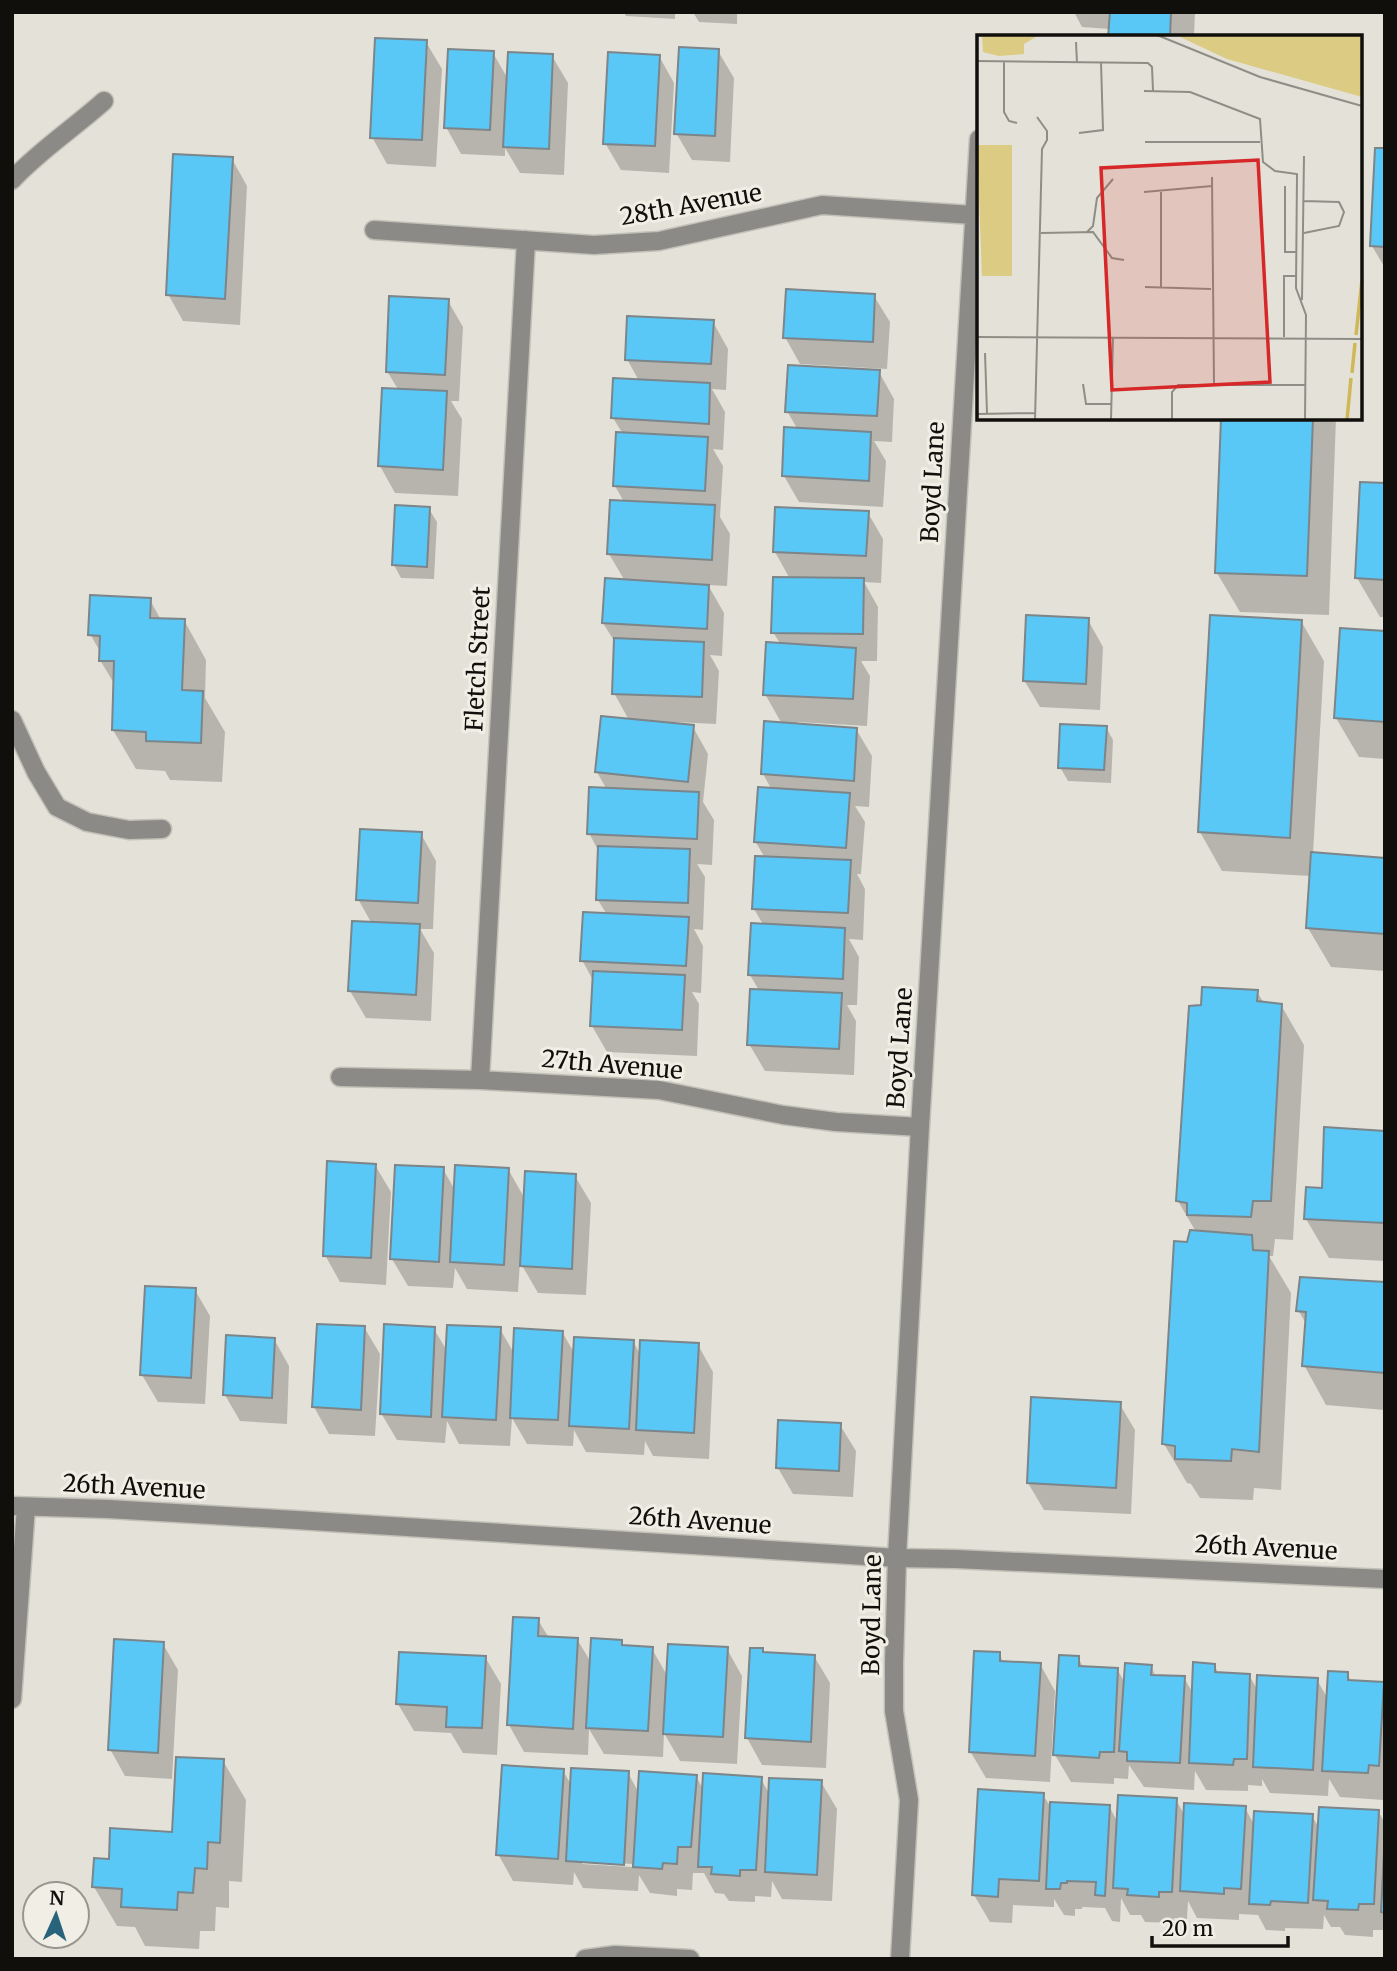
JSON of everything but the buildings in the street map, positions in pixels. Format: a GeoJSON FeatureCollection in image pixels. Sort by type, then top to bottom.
{"type":"FeatureCollection","features":[{"type":"Feature","properties":{"kind":"street"},"geometry":{"type":"LineString","coordinates":[[12,180],[44,149],[79,124],[104,101]]}},
{"type":"Feature","properties":{"kind":"street","name":"Boyd Lane"},"geometry":{"type":"LineString","coordinates":[[900,1959],[909,1800],[894,1711],[897,1558],[977,164]]}},
{"type":"Feature","properties":{"kind":"street","name":"28th Avenue"},"geometry":{"type":"LineString","coordinates":[[374,230],[594,245],[659,241],[822,205],[973,215]]}},
{"type":"Feature","properties":{"kind":"street","name":"Fletch Street"},"geometry":{"type":"LineString","coordinates":[[481,1080],[526,240]]}},
{"type":"Feature","properties":{"kind":"street"},"geometry":{"type":"LineString","coordinates":[[12,720],[36,772],[57,807],[86,822],[129,830],[162,829]]}},
{"type":"Feature","properties":{"kind":"street","name":"27th Avenue"},"geometry":{"type":"LineString","coordinates":[[340,1077],[481,1080],[659,1090],[783,1115],[836,1122],[920,1127]]}},
{"type":"Feature","properties":{"kind":"street"},"geometry":{"type":"LineString","coordinates":[[12,1699],[19,1507]]}},
{"type":"Feature","properties":{"kind":"street","name":"26th Avenue"},"geometry":{"type":"LineString","coordinates":[[19,1507],[108,1509],[897,1558],[1385,1578]]}},
{"type":"Feature","properties":{"kind":"street"},"geometry":{"type":"LineString","coordinates":[[585,1959],[615,1955],[690,1959]]}}]}
